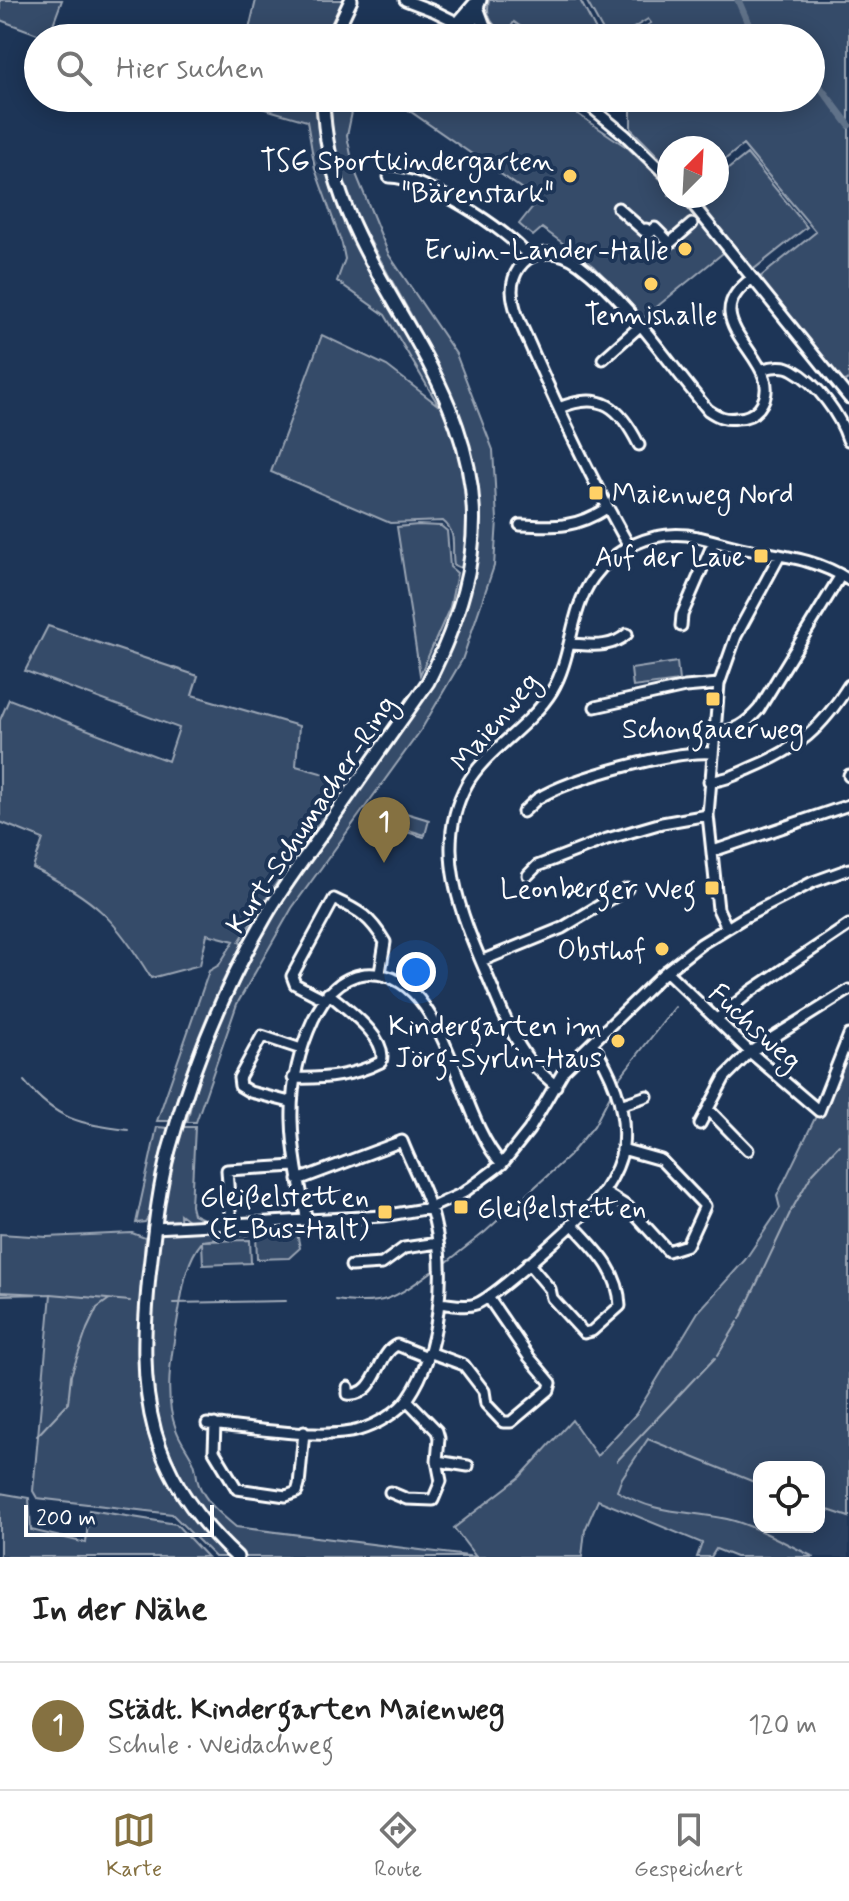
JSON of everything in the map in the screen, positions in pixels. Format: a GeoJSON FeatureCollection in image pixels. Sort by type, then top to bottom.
{"type":"FeatureCollection","features":[{"type":"Feature","properties":{"kind":"main road"},"geometry":{"type":"LineString","coordinates":[[465,24],[479,3]]}},
{"type":"Feature","properties":{"kind":"main road"},"geometry":{"type":"LineString","coordinates":[[479,3],[484,24]]}},
{"type":"Feature","properties":{"kind":"main road"},"geometry":{"type":"LineString","coordinates":[[339,24],[348,5]]}},
{"type":"Feature","properties":{"kind":"main road","name":"Kurt-Schumacher-Ring"},"geometry":{"type":"LineString","coordinates":[[237,1557],[211,1531],[188,1501],[171,1472],[155,1432],[144,1344],[154,1228],[167,1159],[208,1036],[241,961],[267,914],[428,682],[455,625],[472,550],[473,500],[461,438],[442,389],[355,233],[334,174],[323,112]]}},
{"type":"Feature","properties":{"kind":"street"},"geometry":{"type":"LineString","coordinates":[[405,0],[462,24]]}},
{"type":"Feature","properties":{"kind":"street"},"geometry":{"type":"LineString","coordinates":[[597,112],[657,166]]}},
{"type":"Feature","properties":{"kind":"street"},"geometry":{"type":"LineString","coordinates":[[389,177],[404,177],[449,199],[508,236],[529,257]]}},
{"type":"Feature","properties":{"kind":"street"},"geometry":{"type":"LineString","coordinates":[[618,208],[644,231],[646,229],[650,233],[655,228],[670,243],[692,224]]}},
{"type":"Feature","properties":{"kind":"street"},"geometry":{"type":"LineString","coordinates":[[696,208],[849,398]]}},
{"type":"Feature","properties":{"kind":"street"},"geometry":{"type":"LineString","coordinates":[[629,546],[607,508],[521,325],[512,291],[515,275],[529,257],[550,253],[571,258],[597,280],[640,326],[708,410],[722,418],[741,418],[757,410],[766,393],[762,369],[734,330],[730,313],[735,294],[752,278]]}},
{"type":"Feature","properties":{"kind":"street"},"geometry":{"type":"LineString","coordinates":[[603,359],[640,326]]}},
{"type":"Feature","properties":{"kind":"street"},"geometry":{"type":"LineString","coordinates":[[762,369],[793,369],[823,397],[848,440]]}},
{"type":"Feature","properties":{"kind":"street"},"geometry":{"type":"LineString","coordinates":[[559,408],[588,399],[613,408],[628,422],[639,445]]}},
{"type":"Feature","properties":{"kind":"street"},"geometry":{"type":"LineString","coordinates":[[520,525],[565,526],[588,520],[607,508]]}},
{"type":"Feature","properties":{"kind":"street","name":"Maienweg"},"geometry":{"type":"LineString","coordinates":[[557,1084],[527,1057],[503,1013],[469,936],[455,888],[451,839],[454,815],[469,780],[532,717],[552,690],[570,644],[584,592],[609,560],[629,546],[671,535],[714,541],[809,560],[845,578]]}},
{"type":"Feature","properties":{"kind":"street"},"geometry":{"type":"LineString","coordinates":[[681,626],[682,615],[714,541]]}},
{"type":"Feature","properties":{"kind":"street"},"geometry":{"type":"LineString","coordinates":[[727,928],[718,909],[708,815],[719,684],[736,636],[780,555]]}},
{"type":"Feature","properties":{"kind":"street"},"geometry":{"type":"LineString","coordinates":[[714,732],[736,730],[759,709],[845,578]]}},
{"type":"Feature","properties":{"kind":"street"},"geometry":{"type":"LineString","coordinates":[[570,644],[602,646],[627,634]]}},
{"type":"Feature","properties":{"kind":"street"},"geometry":{"type":"LineString","coordinates":[[595,707],[685,687],[719,684]]}},
{"type":"Feature","properties":{"kind":"street"},"geometry":{"type":"LineString","coordinates":[[709,781],[737,774],[795,746],[812,734],[831,713],[849,685]]}},
{"type":"Feature","properties":{"kind":"street"},"geometry":{"type":"LineString","coordinates":[[523,812],[536,800],[584,779],[670,758],[712,753]]}},
{"type":"Feature","properties":{"kind":"street"},"geometry":{"type":"LineString","coordinates":[[713,851],[849,805]]}},
{"type":"Feature","properties":{"kind":"street"},"geometry":{"type":"LineString","coordinates":[[528,875],[537,866],[607,839],[662,823],[708,815]]}},
{"type":"Feature","properties":{"kind":"street"},"geometry":{"type":"LineString","coordinates":[[154,1228],[383,1216],[430,1208],[463,1193],[502,1164],[575,1061],[666,971],[727,928],[813,882],[849,869]]}},
{"type":"Feature","properties":{"kind":"street"},"geometry":{"type":"LineString","coordinates":[[481,961],[562,928],[627,889]]}},
{"type":"Feature","properties":{"kind":"street"},"geometry":{"type":"LineString","coordinates":[[293,1078],[325,1079],[366,1069],[381,1062],[384,1053],[381,1044],[364,1024],[326,996],[295,984],[292,976],[334,899],[361,912],[373,922],[385,942],[380,973]]}},
{"type":"Feature","properties":{"kind":"street"},"geometry":{"type":"LineString","coordinates":[[716,1020],[751,991],[849,925]]}},
{"type":"Feature","properties":{"kind":"street","name":"Fuchsweg"},"geometry":{"type":"LineString","coordinates":[[666,971],[750,1052],[819,1111],[849,1035]]}},
{"type":"Feature","properties":{"kind":"street"},"geometry":{"type":"LineString","coordinates":[[307,1221],[295,1166],[290,1102],[293,1078],[301,1049],[326,996],[345,980],[358,975],[380,973],[401,982],[425,1007],[439,1030],[464,1097],[487,1145],[502,1164]]}},
{"type":"Feature","properties":{"kind":"street"},"geometry":{"type":"LineString","coordinates":[[700,1124],[725,1077],[750,1052],[849,990]]}},
{"type":"Feature","properties":{"kind":"street"},"geometry":{"type":"LineString","coordinates":[[290,1102],[250,1092],[240,1086],[239,1078],[262,1036],[301,1049]]}},
{"type":"Feature","properties":{"kind":"street"},"geometry":{"type":"LineString","coordinates":[[439,1303],[471,1306],[488,1297],[604,1192],[622,1149],[623,1121],[604,1061],[592,1043]]}},
{"type":"Feature","properties":{"kind":"street"},"geometry":{"type":"LineString","coordinates":[[620,1105],[647,1096]]}},
{"type":"Feature","properties":{"kind":"street"},"geometry":{"type":"LineString","coordinates":[[708,1109],[748,1150]]}},
{"type":"Feature","properties":{"kind":"street"},"geometry":{"type":"LineString","coordinates":[[298,1180],[402,1141],[430,1208],[438,1243],[439,1303],[428,1354],[407,1400],[379,1421],[360,1430],[332,1435],[304,1432],[211,1424],[214,1451],[237,1489],[286,1496],[297,1492],[299,1485],[304,1432]]}},
{"type":"Feature","properties":{"kind":"street"},"geometry":{"type":"LineString","coordinates":[[604,1192],[628,1207],[668,1251],[687,1245],[705,1206],[661,1160],[622,1149]]}},
{"type":"Feature","properties":{"kind":"street"},"geometry":{"type":"LineString","coordinates":[[231,1225],[227,1170],[295,1166]]}},
{"type":"Feature","properties":{"kind":"street"},"geometry":{"type":"LineString","coordinates":[[528,1263],[550,1289],[552,1298],[584,1333],[592,1331],[620,1306],[620,1301],[613,1270],[572,1224]]}},
{"type":"Feature","properties":{"kind":"street"},"geometry":{"type":"LineString","coordinates":[[351,1266],[382,1264],[404,1248],[438,1243]]}},
{"type":"Feature","properties":{"kind":"street"},"geometry":{"type":"LineString","coordinates":[[348,1387],[348,1394],[354,1395],[364,1390],[391,1348],[397,1345],[464,1365],[484,1391],[486,1404],[503,1422],[511,1422],[549,1390],[551,1383],[488,1297]]}},
{"type":"Feature","properties":{"kind":"street"},"geometry":{"type":"LineString","coordinates":[[390,1492],[407,1499],[433,1500],[441,1481],[437,1431],[407,1400]]}},
{"type":"Feature","properties":{"kind":"street"},"geometry":{"type":"LineString","coordinates":[[437,1461],[468,1466]]}},
{"type":"Feature","properties":{"kind":"shaded area"},"geometry":{"type":"Polygon","coordinates":[[[0,0],[62,0],[53,24],[24,24],[24,29],[0,20],[0,0]]]}},
{"type":"Feature","properties":{"kind":"shaded area"},"geometry":{"type":"Polygon","coordinates":[[[256,0],[344,0],[333,24],[250,24],[256,0]]]}},
{"type":"Feature","properties":{"kind":"shaded area"},"geometry":{"type":"Polygon","coordinates":[[[489,0],[580,0],[593,24],[494,24],[488,12],[489,0]]]}},
{"type":"Feature","properties":{"kind":"shaded area"},"geometry":{"type":"Polygon","coordinates":[[[586,0],[849,0],[849,379],[842,382],[759,278],[816,232],[743,145],[729,156],[729,136],[657,136],[657,155],[631,129],[631,112],[825,112],[825,24],[649,24],[648,19],[640,24],[599,24],[586,0]]]}},
{"type":"Feature","properties":{"kind":"shaded area"},"geometry":{"type":"Polygon","coordinates":[[[276,112],[318,112],[326,170],[344,223],[412,344],[451,426],[460,455],[467,497],[463,569],[454,565],[451,531],[443,521],[390,523],[271,472],[322,335],[387,366],[439,406],[385,315],[337,281],[345,259],[315,169],[307,121],[276,112]]]}},
{"type":"Feature","properties":{"kind":"shaded area"},"geometry":{"type":"Polygon","coordinates":[[[331,112],[352,112],[347,136],[354,169],[389,255],[456,354],[493,450],[497,520],[494,566],[462,660],[421,730],[292,908],[237,1004],[196,1122],[187,1122],[212,1041],[268,921],[434,680],[458,629],[473,576],[478,520],[475,486],[461,422],[436,362],[345,189],[333,137],[331,112]]]}},
{"type":"Feature","properties":{"kind":"shaded area"},"geometry":{"type":"Polygon","coordinates":[[[411,112],[575,112],[628,148],[657,176],[657,208],[729,208],[729,168],[747,154],[807,227],[754,269],[733,245],[643,318],[594,266],[542,228],[533,236],[519,224],[538,200],[411,112]]]}},
{"type":"Feature","properties":{"kind":"shaded area"},"geometry":{"type":"Polygon","coordinates":[[[441,526],[447,531],[450,567],[457,573],[450,607],[420,675],[397,527],[441,526]]]}},
{"type":"Feature","properties":{"kind":"shaded area"},"geometry":{"type":"Polygon","coordinates":[[[48,626],[198,676],[192,695],[299,726],[296,766],[349,781],[281,876],[239,942],[242,944],[201,1031],[170,1121],[157,1121],[209,971],[219,965],[234,941],[207,934],[200,965],[151,978],[126,940],[102,912],[73,890],[33,868],[43,839],[0,822],[0,720],[9,699],[168,761],[179,728],[25,671],[48,626]]]}},
{"type":"Feature","properties":{"kind":"shaded area"},"geometry":{"type":"Polygon","coordinates":[[[677,662],[679,681],[633,687],[631,669],[677,662]]]}},
{"type":"Feature","properties":{"kind":"shaded area"},"geometry":{"type":"Polygon","coordinates":[[[386,807],[429,820],[425,835],[382,822],[386,807]]]}},
{"type":"Feature","properties":{"kind":"shaded area"},"geometry":{"type":"Polygon","coordinates":[[[849,1042],[849,1517],[825,1509],[825,1461],[753,1461],[753,1482],[648,1439],[617,1491],[646,1505],[737,1522],[753,1528],[753,1533],[766,1533],[814,1557],[736,1557],[716,1549],[711,1557],[697,1557],[702,1543],[598,1500],[585,1530],[582,1557],[476,1557],[454,1528],[520,1477],[572,1420],[597,1456],[636,1414],[698,1312],[745,1260],[780,1208],[777,1196],[816,1116],[823,1114],[849,1042]]]}},
{"type":"Feature","properties":{"kind":"shaded area"},"geometry":{"type":"Polygon","coordinates":[[[157,1127],[168,1128],[152,1211],[145,1222],[136,1223],[157,1127]]]}},
{"type":"Feature","properties":{"kind":"shaded area"},"geometry":{"type":"Polygon","coordinates":[[[182,1127],[195,1127],[193,1214],[208,1221],[192,1223],[180,1214],[181,1233],[247,1228],[248,1235],[202,1241],[250,1240],[251,1263],[203,1265],[202,1242],[189,1266],[182,1293],[172,1355],[170,1401],[176,1429],[193,1461],[206,1498],[236,1527],[476,1557],[242,1557],[196,1508],[161,1429],[150,1366],[150,1297],[154,1262],[182,1127]]]}},
{"type":"Feature","properties":{"kind":"shaded area"},"geometry":{"type":"Polygon","coordinates":[[[132,1233],[145,1238],[140,1342],[154,1443],[178,1497],[208,1538],[230,1557],[215,1557],[172,1514],[37,1498],[33,1491],[51,1294],[0,1295],[0,1234],[47,1237],[132,1233]]]}},
{"type":"Feature","properties":{"kind":"shaded area"},"geometry":{"type":"Polygon","coordinates":[[[297,1233],[300,1248],[289,1258],[257,1259],[256,1234],[297,1233]]]}},
{"type":"Feature","properties":{"kind":"shaded area"},"geometry":{"type":"Polygon","coordinates":[[[648,1438],[753,1482],[753,1530],[728,1519],[673,1513],[639,1504],[617,1492],[622,1478],[648,1438]]]}},
{"type":"Feature","properties":{"kind":"shaded area"},"geometry":{"type":"Polygon","coordinates":[[[0,1493],[29,1498],[31,1530],[86,1543],[89,1510],[176,1524],[207,1557],[0,1557],[0,1493]]]}},
{"type":"Feature","properties":{"kind":"shaded area"},"geometry":{"type":"Polygon","coordinates":[[[825,1509],[849,1517],[849,1557],[814,1557],[760,1533],[825,1533],[825,1509]]]}},
{"type":"Feature","properties":{"kind":"waterway"},"geometry":{"type":"LineString","coordinates":[[738,0],[748,24]]}},
{"type":"Feature","properties":{"kind":"waterway"},"geometry":{"type":"LineString","coordinates":[[825,93],[849,125]]}},
{"type":"Feature","properties":{"kind":"waterway"},"geometry":{"type":"LineString","coordinates":[[375,823],[424,837]]}},
{"type":"Feature","properties":{"kind":"waterway"},"geometry":{"type":"LineString","coordinates":[[617,1081],[675,1007]]}},
{"type":"Feature","properties":{"kind":"waterway"},"geometry":{"type":"LineString","coordinates":[[24,1081],[47,1104],[70,1118],[128,1130]]}},
{"type":"Feature","properties":{"kind":"waterway"},"geometry":{"type":"LineString","coordinates":[[447,1262],[568,1157],[594,1126],[613,1090]]}},
{"type":"Feature","properties":{"kind":"waterway"},"geometry":{"type":"LineString","coordinates":[[791,1211],[812,1174],[839,1145]]}},
{"type":"Feature","properties":{"kind":"waterway"},"geometry":{"type":"LineString","coordinates":[[740,1319],[790,1213]]}},
{"type":"Feature","properties":{"kind":"waterway"},"geometry":{"type":"LineString","coordinates":[[336,1300],[366,1302],[389,1298],[434,1270]]}},
{"type":"Feature","properties":{"kind":"waterway"},"geometry":{"type":"LineString","coordinates":[[0,1292],[44,1294]]}},
{"type":"Feature","properties":{"kind":"waterway"},"geometry":{"type":"LineString","coordinates":[[51,1294],[130,1301]]}},
{"type":"Feature","properties":{"kind":"waterway"},"geometry":{"type":"LineString","coordinates":[[37,1436],[68,1403],[71,1375],[87,1329],[97,1308],[108,1300]]}},
{"type":"Feature","properties":{"kind":"waterway"},"geometry":{"type":"LineString","coordinates":[[173,1303],[286,1301]]}},
{"type":"Feature","properties":{"kind":"waterway"},"geometry":{"type":"LineString","coordinates":[[718,1355],[738,1322]]}},
{"type":"Feature","properties":{"kind":"waterway"},"geometry":{"type":"LineString","coordinates":[[697,1377],[715,1358]]}},
{"type":"Feature","properties":{"kind":"waterway"},"geometry":{"type":"LineString","coordinates":[[617,1461],[695,1378]]}},
{"type":"Feature","properties":{"kind":"place","name":"TSG Sportkindergarten \"Bärenstark\""},"geometry":{"type":"Point","coordinates":[570,176]}},
{"type":"Feature","properties":{"kind":"place","name":"Erwin-Lander-Halle"},"geometry":{"type":"Point","coordinates":[685,249]}},
{"type":"Feature","properties":{"kind":"place","name":"Tennishalle"},"geometry":{"type":"Point","coordinates":[651,284]}},
{"type":"Feature","properties":{"kind":"place","name":"Maienweg Nord"},"geometry":{"type":"Point","coordinates":[596,493]}},
{"type":"Feature","properties":{"kind":"place","name":"Auf der Laue"},"geometry":{"type":"Point","coordinates":[761,556]}},
{"type":"Feature","properties":{"kind":"place","name":"Schongauerweg"},"geometry":{"type":"Point","coordinates":[713,699]}},
{"type":"Feature","properties":{"kind":"place","name":"Städt. Kindergarten Maienweg"},"geometry":{"type":"Point","coordinates":[384,863]}},
{"type":"Feature","properties":{"kind":"place","name":"Leonberger Weg"},"geometry":{"type":"Point","coordinates":[712,888]}},
{"type":"Feature","properties":{"kind":"place","name":"Obsthof"},"geometry":{"type":"Point","coordinates":[662,949]}},
{"type":"Feature","properties":{"kind":"place","name":"Kindergarten im Jörg-Syrlin-Haus"},"geometry":{"type":"Point","coordinates":[618,1041]}},
{"type":"Feature","properties":{"kind":"place","name":"Gleißelstetten"},"geometry":{"type":"Point","coordinates":[461,1207]}},
{"type":"Feature","properties":{"kind":"place","name":"Gleißelstetten (E-Bus-Halt)"},"geometry":{"type":"Point","coordinates":[385,1212]}}]}
